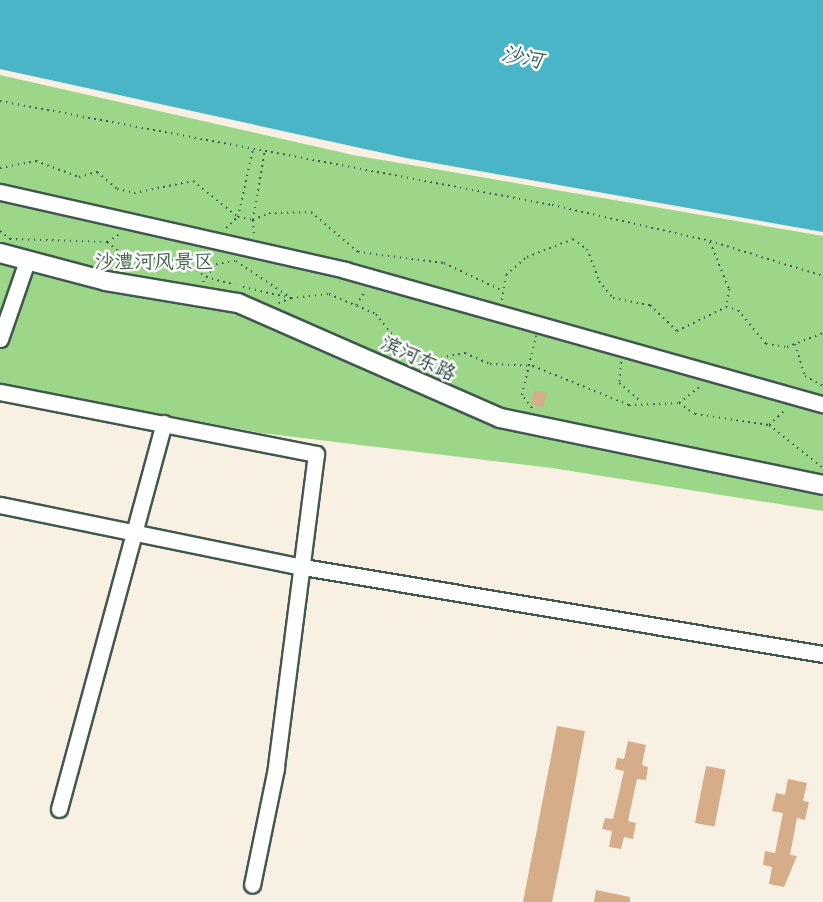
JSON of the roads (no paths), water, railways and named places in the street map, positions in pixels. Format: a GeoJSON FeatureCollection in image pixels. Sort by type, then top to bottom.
{"type":"FeatureCollection","features":[{"type":"Feature","properties":{"kind":"street"},"geometry":{"type":"LineString","coordinates":[[0,192],[252,249],[499,311],[622,344],[823,404]]}},
{"type":"Feature","properties":{"kind":"street","name":"滨河东路"},"geometry":{"type":"LineString","coordinates":[[0,253],[106,281],[197,294],[278,319],[443,397],[531,426],[823,485]]}},
{"type":"Feature","properties":{"kind":"street"},"geometry":{"type":"LineString","coordinates":[[0,339],[27,261]]}},
{"type":"Feature","properties":{"kind":"street"},"geometry":{"type":"LineString","coordinates":[[0,392],[315,454],[303,567],[276,768],[252,885]]}},
{"type":"Feature","properties":{"kind":"street"},"geometry":{"type":"LineString","coordinates":[[59,809],[164,423]]}},
{"type":"Feature","properties":{"kind":"street"},"geometry":{"type":"LineString","coordinates":[[0,505],[303,567],[823,654]]}},
{"type":"Feature","properties":{"kind":"water","name":"沙河"},"geometry":{"type":"Polygon","coordinates":[[[0,0],[823,0],[823,232],[406,158],[0,69],[0,0]]]}},
{"type":"Feature","properties":{"kind":"park label","name":"沙澧河风景区"},"geometry":{"type":"Point","coordinates":[154,262]}}]}
